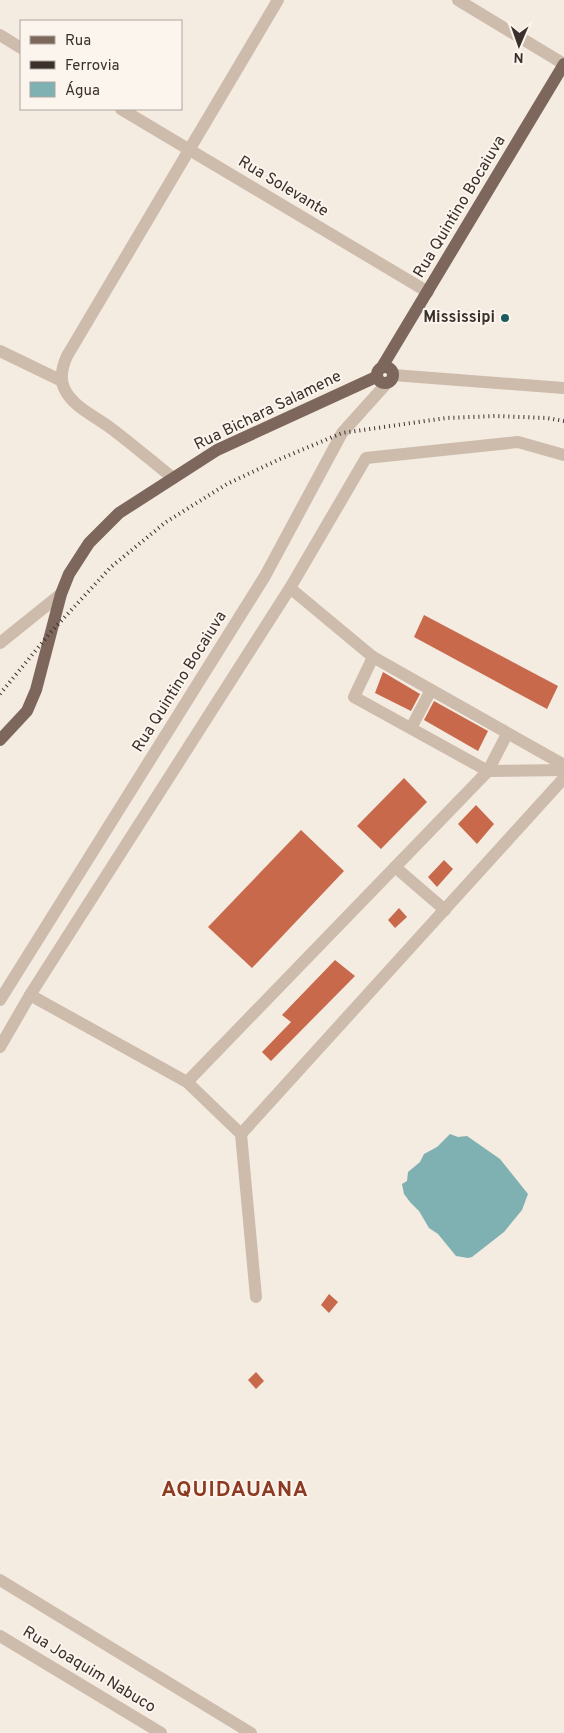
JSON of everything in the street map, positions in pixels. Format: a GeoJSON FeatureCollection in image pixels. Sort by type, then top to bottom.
{"type":"FeatureCollection","features":[{"type":"Feature","properties":{"kind":"main road","name":"Rua Quintino Bocaiuva"},"geometry":{"type":"LineString","coordinates":[[385,375],[428,292],[564,64]]}},
{"type":"Feature","properties":{"kind":"main road","name":"Rua Bichara Salamene"},"geometry":{"type":"LineString","coordinates":[[0,740],[27,710],[36,690],[61,594],[70,574],[89,543],[119,513],[217,450],[385,375]]}},
{"type":"Feature","properties":{"kind":"street"},"geometry":{"type":"LineString","coordinates":[[173,478],[112,429],[78,405],[67,394],[62,381],[62,367],[188,149],[278,0]]}},
{"type":"Feature","properties":{"kind":"street"},"geometry":{"type":"LineString","coordinates":[[458,0],[564,64]]}},
{"type":"Feature","properties":{"kind":"street"},"geometry":{"type":"LineString","coordinates":[[0,35],[20,47]]}},
{"type":"Feature","properties":{"kind":"street","name":"Rua Solevante"},"geometry":{"type":"LineString","coordinates":[[124,110],[428,292]]}},
{"type":"Feature","properties":{"kind":"street"},"geometry":{"type":"LineString","coordinates":[[0,351],[62,381]]}},
{"type":"Feature","properties":{"kind":"street","name":"Rua Bichara Salamene"},"geometry":{"type":"LineString","coordinates":[[385,375],[564,388]]}},
{"type":"Feature","properties":{"kind":"street","name":"Rua Quintino Bocaiuva"},"geometry":{"type":"LineString","coordinates":[[1,997],[265,576],[342,433],[385,375]]}},
{"type":"Feature","properties":{"kind":"street"},"geometry":{"type":"LineString","coordinates":[[0,1047],[30,995],[290,588],[366,458],[518,442],[564,455]]}},
{"type":"Feature","properties":{"kind":"street"},"geometry":{"type":"LineString","coordinates":[[290,588],[373,657],[564,765]]}},
{"type":"Feature","properties":{"kind":"street"},"geometry":{"type":"LineString","coordinates":[[0,643],[61,594]]}},
{"type":"Feature","properties":{"kind":"street"},"geometry":{"type":"LineString","coordinates":[[373,657],[354,697],[488,770],[564,770]]}},
{"type":"Feature","properties":{"kind":"street"},"geometry":{"type":"LineString","coordinates":[[411,728],[431,690]]}},
{"type":"Feature","properties":{"kind":"street"},"geometry":{"type":"LineString","coordinates":[[187,1082],[488,770],[507,734]]}},
{"type":"Feature","properties":{"kind":"street"},"geometry":{"type":"LineString","coordinates":[[241,1134],[564,778]]}},
{"type":"Feature","properties":{"kind":"street"},"geometry":{"type":"LineString","coordinates":[[395,867],[446,910]]}},
{"type":"Feature","properties":{"kind":"street"},"geometry":{"type":"LineString","coordinates":[[30,995],[187,1082],[241,1134],[256,1297]]}},
{"type":"Feature","properties":{"kind":"street"},"geometry":{"type":"LineString","coordinates":[[0,1580],[252,1733]]}},
{"type":"Feature","properties":{"kind":"street","name":"Rua Joaquim Nabuco"},"geometry":{"type":"LineString","coordinates":[[0,1636],[161,1733]]}},
{"type":"Feature","properties":{"kind":"water"},"geometry":{"type":"Polygon","coordinates":[[[450,1134],[458,1137],[467,1136],[500,1159],[528,1194],[522,1210],[504,1232],[472,1257],[468,1258],[456,1256],[438,1234],[429,1228],[419,1211],[404,1194],[402,1184],[407,1181],[408,1172],[420,1162],[424,1154],[437,1147],[450,1134]]]}},
{"type":"Feature","properties":{"kind":"building"},"geometry":{"type":"Polygon","coordinates":[[[424,615],[558,686],[547,709],[414,637],[424,615]]]}},
{"type":"Feature","properties":{"kind":"building"},"geometry":{"type":"Polygon","coordinates":[[[383,672],[420,694],[411,711],[375,693],[383,672]]]}},
{"type":"Feature","properties":{"kind":"building"},"geometry":{"type":"Polygon","coordinates":[[[434,701],[488,731],[478,751],[424,720],[434,701]]]}},
{"type":"Feature","properties":{"kind":"building"},"geometry":{"type":"Polygon","coordinates":[[[404,778],[427,802],[381,849],[357,826],[404,778]]]}},
{"type":"Feature","properties":{"kind":"building"},"geometry":{"type":"Polygon","coordinates":[[[476,805],[494,824],[477,844],[458,824],[476,805]]]}},
{"type":"Feature","properties":{"kind":"building"},"geometry":{"type":"Polygon","coordinates":[[[301,830],[344,871],[252,968],[208,927],[301,830]]]}},
{"type":"Feature","properties":{"kind":"building"},"geometry":{"type":"Polygon","coordinates":[[[444,860],[453,869],[437,887],[428,877],[444,860]]]}},
{"type":"Feature","properties":{"kind":"building"},"geometry":{"type":"Polygon","coordinates":[[[399,908],[407,917],[395,928],[388,920],[399,908]]]}},
{"type":"Feature","properties":{"kind":"building"},"geometry":{"type":"Polygon","coordinates":[[[335,960],[355,976],[271,1061],[262,1052],[291,1022],[282,1015],[335,960]]]}},
{"type":"Feature","properties":{"kind":"building"},"geometry":{"type":"Polygon","coordinates":[[[329,1294],[338,1302],[329,1313],[321,1305],[329,1294]]]}},
{"type":"Feature","properties":{"kind":"building"},"geometry":{"type":"Polygon","coordinates":[[[256,1372],[264,1381],[256,1389],[248,1380],[256,1372]]]}},
{"type":"Feature","properties":{"kind":"railway"},"geometry":{"type":"LineString","coordinates":[[0,694],[50,633],[111,567],[166,522],[227,484],[342,433],[446,418],[496,416],[547,418],[564,421]]}},
{"type":"Feature","properties":{"kind":"place","name":"Mississipi"},"geometry":{"type":"Point","coordinates":[505,318]}},
{"type":"Feature","properties":{"kind":"district","name":"AQUIDAUANA"},"geometry":{"type":"Point","coordinates":[235,1490]}}]}
